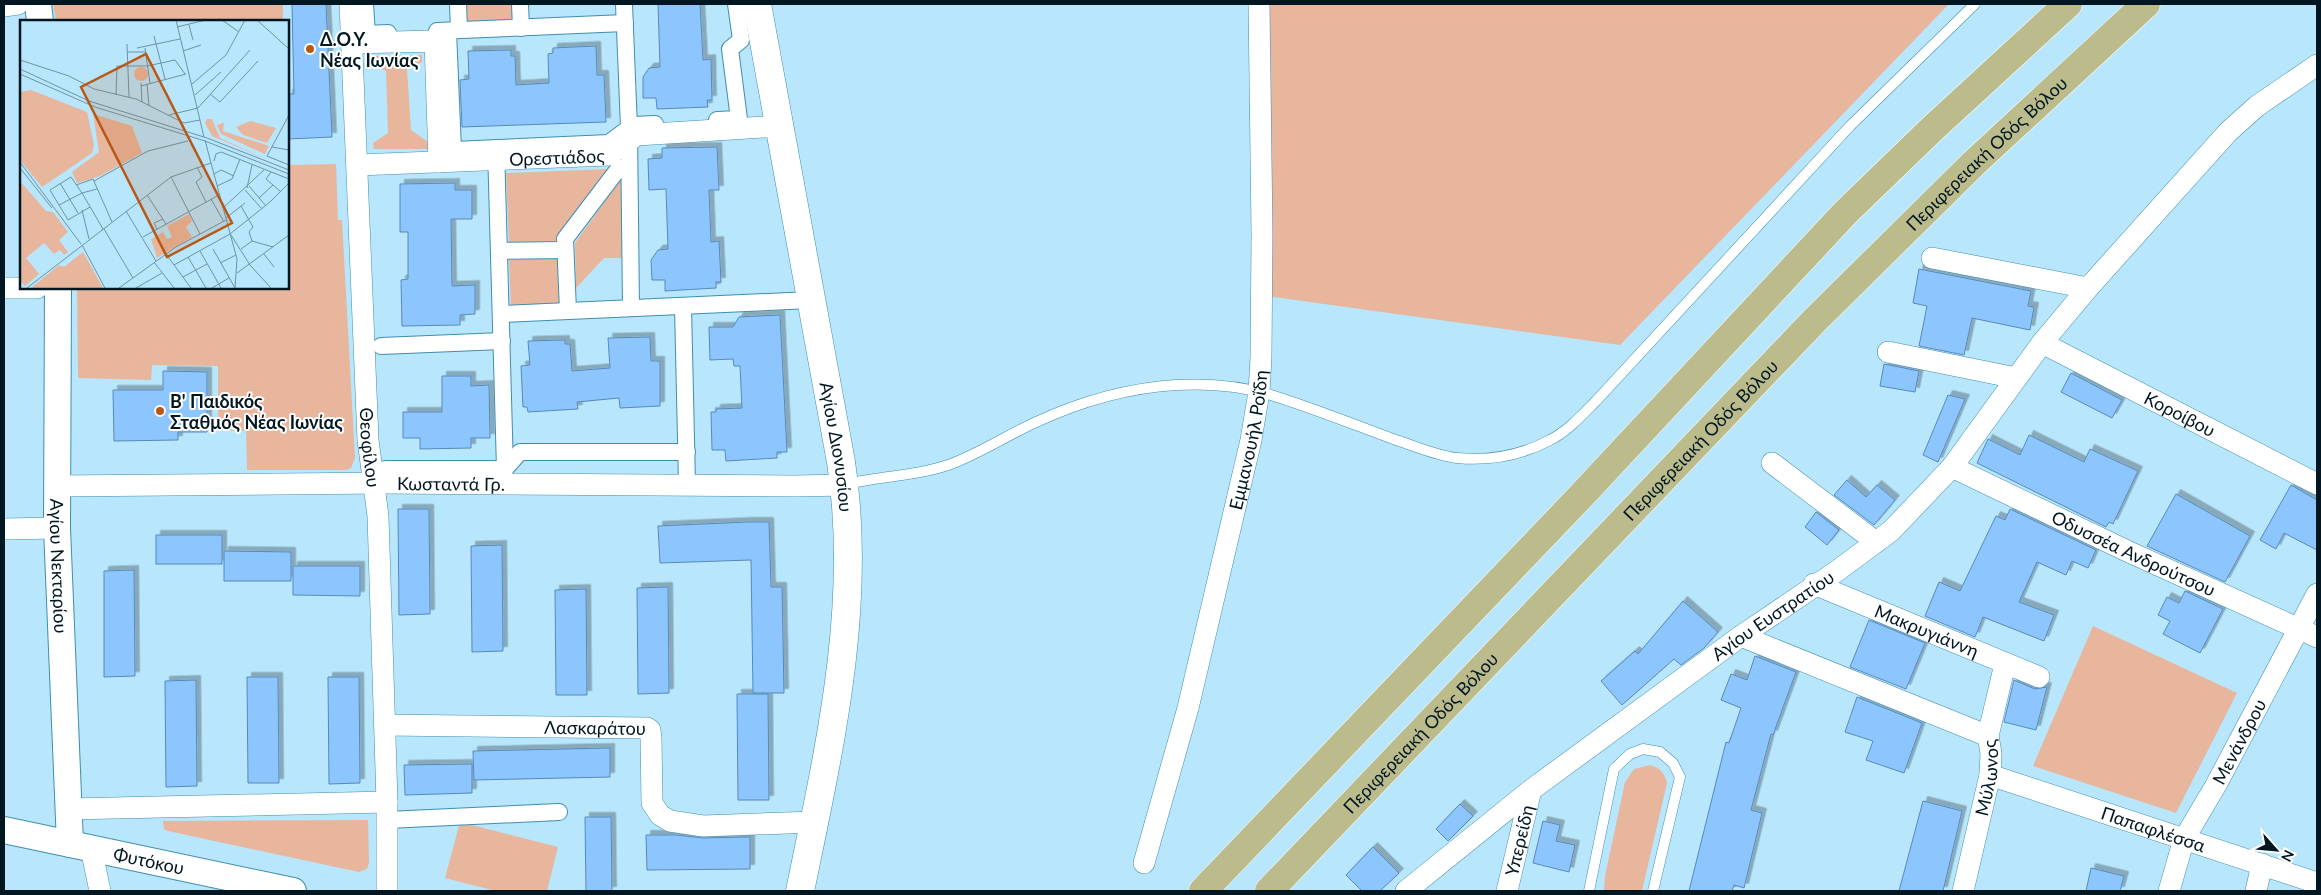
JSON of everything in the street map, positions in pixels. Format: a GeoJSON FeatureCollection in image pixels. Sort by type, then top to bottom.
{"type":"FeatureCollection","features":[{"type":"Feature","properties":{"kind":"main road","name":"Αγίου Διονυσίου"},"geometry":{"type":"LineString","coordinates":[[757,4],[844,485],[848,561],[845,642],[814,822],[800,891]]}},
{"type":"Feature","properties":{"kind":"main road"},"geometry":{"type":"LineString","coordinates":[[1203,891],[1574,503],[1845,213],[1933,128],[2068,4]]}},
{"type":"Feature","properties":{"kind":"main road","name":"Περιφερειακή Οδός Βόλου"},"geometry":{"type":"LineString","coordinates":[[1269,891],[1814,320],[1974,163],[2146,4]]}},
{"type":"Feature","properties":{"kind":"street"},"geometry":{"type":"LineString","coordinates":[[4,6],[18,4]]}},
{"type":"Feature","properties":{"kind":"street"},"geometry":{"type":"LineString","coordinates":[[38,4],[40,20]]}},
{"type":"Feature","properties":{"kind":"street","name":"Θεοφίλου"},"geometry":{"type":"LineString","coordinates":[[350,4],[368,440],[380,476],[378,516],[385,725],[387,891]]}},
{"type":"Feature","properties":{"kind":"street"},"geometry":{"type":"LineString","coordinates":[[366,4],[367,34],[625,23]]}},
{"type":"Feature","properties":{"kind":"street"},"geometry":{"type":"LineString","coordinates":[[458,4],[453,30],[453,150],[496,159],[629,165]]}},
{"type":"Feature","properties":{"kind":"street"},"geometry":{"type":"LineString","coordinates":[[520,4],[521,28]]}},
{"type":"Feature","properties":{"kind":"street"},"geometry":{"type":"LineString","coordinates":[[624,4],[629,135],[631,308]]}},
{"type":"Feature","properties":{"kind":"street"},"geometry":{"type":"LineString","coordinates":[[629,135],[633,125],[738,119],[730,48],[741,40],[736,4]]}},
{"type":"Feature","properties":{"kind":"street","name":"Εμμανουήλ Ροΐδη"},"geometry":{"type":"LineString","coordinates":[[1144,863],[1188,708],[1251,440],[1259,392],[1262,242],[1260,4]]}},
{"type":"Feature","properties":{"kind":"street"},"geometry":{"type":"LineString","coordinates":[[352,43],[435,41],[439,162]]}},
{"type":"Feature","properties":{"kind":"street","name":"Αγίου Ευστρατίου"},"geometry":{"type":"LineString","coordinates":[[1406,891],[1531,790],[1741,636],[1891,531],[1952,467],[2016,378],[2088,288],[2228,132],[2257,106],[2317,65]]}},
{"type":"Feature","properties":{"kind":"street","name":"Ορεστιάδος"},"geometry":{"type":"LineString","coordinates":[[357,165],[609,155],[629,135],[780,126]]}},
{"type":"Feature","properties":{"kind":"street"},"geometry":{"type":"LineString","coordinates":[[376,175],[496,159]]}},
{"type":"Feature","properties":{"kind":"street"},"geometry":{"type":"LineString","coordinates":[[496,159],[505,469]]}},
{"type":"Feature","properties":{"kind":"street"},"geometry":{"type":"LineString","coordinates":[[568,311],[565,239],[620,168],[629,165]]}},
{"type":"Feature","properties":{"kind":"street"},"geometry":{"type":"LineString","coordinates":[[499,251],[565,250]]}},
{"type":"Feature","properties":{"kind":"street"},"geometry":{"type":"LineString","coordinates":[[1932,258],[2088,288]]}},
{"type":"Feature","properties":{"kind":"street"},"geometry":{"type":"LineString","coordinates":[[4,288],[20,288]]}},
{"type":"Feature","properties":{"kind":"street","name":"Αγίου Νεκταρίου"},"geometry":{"type":"LineString","coordinates":[[58,289],[57,486],[68,809],[80,846]]}},
{"type":"Feature","properties":{"kind":"street"},"geometry":{"type":"LineString","coordinates":[[501,314],[811,300]]}},
{"type":"Feature","properties":{"kind":"street"},"geometry":{"type":"LineString","coordinates":[[683,306],[687,484]]}},
{"type":"Feature","properties":{"kind":"street"},"geometry":{"type":"LineString","coordinates":[[381,346],[502,341]]}},
{"type":"Feature","properties":{"kind":"street","name":"Κοροίβου"},"geometry":{"type":"LineString","coordinates":[[2042,344],[2317,484]]}},
{"type":"Feature","properties":{"kind":"street"},"geometry":{"type":"LineString","coordinates":[[1888,352],[2016,378]]}},
{"type":"Feature","properties":{"kind":"street"},"geometry":{"type":"LineString","coordinates":[[380,476],[505,469],[520,452],[687,452]]}},
{"type":"Feature","properties":{"kind":"street"},"geometry":{"type":"LineString","coordinates":[[1772,463],[1876,542]]}},
{"type":"Feature","properties":{"kind":"street","name":"Οδυσσέα Ανδρούτσου"},"geometry":{"type":"LineString","coordinates":[[1952,467],[2127,551],[2308,633]]}},
{"type":"Feature","properties":{"kind":"street","name":"Κωσταντά Γρ."},"geometry":{"type":"LineString","coordinates":[[57,486],[380,476],[687,484],[844,485]]}},
{"type":"Feature","properties":{"kind":"street"},"geometry":{"type":"LineString","coordinates":[[4,529],[58,528]]}},
{"type":"Feature","properties":{"kind":"street","name":"Μακρυγιάννη"},"geometry":{"type":"LineString","coordinates":[[1814,584],[2039,677]]}},
{"type":"Feature","properties":{"kind":"street","name":"Μενάνδρου"},"geometry":{"type":"LineString","coordinates":[[2169,891],[2184,839],[2308,633],[2317,594]]}},
{"type":"Feature","properties":{"kind":"street"},"geometry":{"type":"LineString","coordinates":[[1741,636],[1988,736]]}},
{"type":"Feature","properties":{"kind":"street","name":"Μύλωνος"},"geometry":{"type":"LineString","coordinates":[[1963,891],[1990,775],[1991,754],[1988,736],[2005,664]]}},
{"type":"Feature","properties":{"kind":"street","name":"Λασκαράτου"},"geometry":{"type":"LineString","coordinates":[[385,725],[647,728],[650,730],[652,804],[654,809],[665,818],[678,824],[694,826],[814,822]]}},
{"type":"Feature","properties":{"kind":"street","name":"Παπαφλέσσα"},"geometry":{"type":"LineString","coordinates":[[1990,775],[2317,883]]}},
{"type":"Feature","properties":{"kind":"street","name":"Υπερείδη"},"geometry":{"type":"LineString","coordinates":[[1507,891],[1531,790]]}},
{"type":"Feature","properties":{"kind":"street"},"geometry":{"type":"LineString","coordinates":[[68,809],[559,812]]}},
{"type":"Feature","properties":{"kind":"street","name":"Φυτόκου"},"geometry":{"type":"LineString","coordinates":[[4,830],[80,846],[226,884],[293,891]]}},
{"type":"Feature","properties":{"kind":"street"},"geometry":{"type":"LineString","coordinates":[[80,846],[100,891]]}},
{"type":"Feature","properties":{"kind":"street"},"geometry":{"type":"LineString","coordinates":[[2256,891],[2262,864]]}},
{"type":"Feature","properties":{"kind":"lane"},"geometry":{"type":"LineString","coordinates":[[844,485],[873,478],[918,473],[944,466],[1034,423],[1088,401],[1112,394],[1195,384],[1230,386],[1259,392],[1416,447],[1455,458],[1487,459],[1524,451],[1551,439],[1571,426],[1850,126],[1975,4]]}},
{"type":"Feature","properties":{"kind":"lane"},"geometry":{"type":"LineString","coordinates":[[1589,891],[1614,769],[1630,754],[1643,749],[1660,752],[1673,763],[1680,777],[1653,891]]}},
{"type":"Feature","properties":{"kind":"shaded area"},"geometry":{"type":"Polygon","coordinates":[[[53,4],[283,4],[283,20],[56,20],[53,4]]]}},
{"type":"Feature","properties":{"kind":"shaded area"},"geometry":{"type":"Polygon","coordinates":[[[464,4],[516,4],[517,23],[464,26],[464,4]]]}},
{"type":"Feature","properties":{"kind":"shaded area"},"geometry":{"type":"Polygon","coordinates":[[[1261,4],[1949,4],[1620,345],[1267,296],[1261,4]]]}},
{"type":"Feature","properties":{"kind":"shaded area"},"geometry":{"type":"Polygon","coordinates":[[[422,55],[422,62],[407,69],[411,130],[428,142],[428,149],[374,149],[373,143],[388,133],[386,71],[371,64],[371,56],[422,55]]]}},
{"type":"Feature","properties":{"kind":"shaded area"},"geometry":{"type":"Polygon","coordinates":[[[336,164],[338,220],[342,220],[355,458],[351,468],[346,470],[247,470],[246,431],[218,430],[218,366],[152,365],[151,380],[78,378],[77,289],[289,289],[289,165],[336,164]]]}},
{"type":"Feature","properties":{"kind":"shaded area"},"geometry":{"type":"Polygon","coordinates":[[[609,169],[555,241],[509,242],[506,173],[609,169]]]}},
{"type":"Feature","properties":{"kind":"shaded area"},"geometry":{"type":"Polygon","coordinates":[[[621,179],[622,258],[604,258],[576,288],[575,243],[621,179]]]}},
{"type":"Feature","properties":{"kind":"shaded area"},"geometry":{"type":"Polygon","coordinates":[[[559,258],[561,305],[511,307],[509,260],[559,258]]]}},
{"type":"Feature","properties":{"kind":"shaded area"},"geometry":{"type":"Polygon","coordinates":[[[2093,626],[2237,693],[2176,813],[2033,766],[2093,626]]]}},
{"type":"Feature","properties":{"kind":"shaded area"},"geometry":{"type":"Polygon","coordinates":[[[1650,765],[1661,771],[1667,783],[1642,891],[1604,891],[1605,876],[1625,782],[1634,769],[1650,765]]]}},
{"type":"Feature","properties":{"kind":"shaded area"},"geometry":{"type":"Polygon","coordinates":[[[368,820],[369,863],[367,869],[359,872],[168,831],[164,829],[163,821],[368,820]]]}},
{"type":"Feature","properties":{"kind":"shaded area"},"geometry":{"type":"Polygon","coordinates":[[[460,822],[558,847],[547,891],[496,891],[445,878],[460,822]]]}},
{"type":"Feature","properties":{"kind":"building","name":"Δ.Ο.Υ. Νέας Ιωνίας"},"geometry":{"type":"Polygon","coordinates":[[[292,4],[326,4],[332,137],[289,139],[289,94],[294,94],[292,4]]]}},
{"type":"Feature","properties":{"kind":"building"},"geometry":{"type":"Polygon","coordinates":[[[658,4],[700,4],[703,60],[711,59],[712,100],[707,100],[708,107],[657,109],[656,98],[643,98],[643,77],[649,68],[660,67],[658,4]]]}},
{"type":"Feature","properties":{"kind":"building"},"geometry":{"type":"Polygon","coordinates":[[[596,46],[597,75],[604,75],[606,122],[462,127],[460,80],[469,79],[468,51],[511,50],[511,56],[515,56],[516,85],[549,83],[548,54],[553,53],[553,48],[596,46]]]}},
{"type":"Feature","properties":{"kind":"building"},"geometry":{"type":"Polygon","coordinates":[[[717,147],[719,190],[709,190],[711,242],[719,241],[721,282],[716,282],[716,288],[665,291],[665,280],[652,280],[651,260],[658,250],[668,249],[666,189],[649,190],[648,159],[662,158],[662,148],[717,147]]]}},
{"type":"Feature","properties":{"kind":"building"},"geometry":{"type":"Polygon","coordinates":[[[455,183],[455,190],[472,190],[472,219],[451,219],[452,286],[475,285],[475,314],[460,315],[460,325],[402,326],[401,280],[408,279],[408,232],[400,232],[400,184],[455,183]]]}},
{"type":"Feature","properties":{"kind":"building"},"geometry":{"type":"Polygon","coordinates":[[[1919,269],[2031,291],[2028,306],[2034,307],[2030,330],[1972,318],[1964,355],[1919,346],[1927,306],[1913,303],[1919,269]]]}},
{"type":"Feature","properties":{"kind":"building"},"geometry":{"type":"Polygon","coordinates":[[[780,315],[787,452],[777,452],[777,458],[726,461],[725,450],[712,450],[711,412],[716,412],[716,409],[742,408],[740,366],[734,366],[733,359],[710,360],[709,327],[733,327],[739,317],[780,315]]]}},
{"type":"Feature","properties":{"kind":"building"},"geometry":{"type":"Polygon","coordinates":[[[650,337],[651,361],[660,361],[660,406],[620,408],[619,398],[577,402],[578,409],[528,412],[527,407],[523,407],[521,366],[530,365],[528,341],[565,340],[565,344],[570,344],[572,371],[610,368],[608,338],[650,337]]]}},
{"type":"Feature","properties":{"kind":"building"},"geometry":{"type":"Polygon","coordinates":[[[1884,364],[1919,371],[1915,392],[1880,386],[1884,364]]]}},
{"type":"Feature","properties":{"kind":"building","name":"Β' Παιδικός Σταθμός Νέας Ιωνίας"},"geometry":{"type":"Polygon","coordinates":[[[163,371],[207,372],[207,432],[178,432],[178,440],[114,441],[113,390],[163,390],[163,371]]]}},
{"type":"Feature","properties":{"kind":"building"},"geometry":{"type":"Polygon","coordinates":[[[2071,373],[2122,400],[2112,418],[2061,392],[2071,373]]]}},
{"type":"Feature","properties":{"kind":"building"},"geometry":{"type":"Polygon","coordinates":[[[442,376],[471,376],[471,386],[489,385],[490,438],[471,438],[471,448],[420,449],[420,438],[403,438],[403,412],[442,412],[442,376]]]}},
{"type":"Feature","properties":{"kind":"building"},"geometry":{"type":"Polygon","coordinates":[[[1948,395],[1965,399],[1938,462],[1923,455],[1948,395]]]}},
{"type":"Feature","properties":{"kind":"building"},"geometry":{"type":"Polygon","coordinates":[[[2029,435],[2084,462],[2090,449],[2138,471],[2113,524],[2109,522],[2106,527],[1977,463],[1988,439],[2020,455],[2029,435]]]}},
{"type":"Feature","properties":{"kind":"building"},"geometry":{"type":"Polygon","coordinates":[[[1847,480],[1866,497],[1877,485],[1895,500],[1874,525],[1834,495],[1847,480]]]}},
{"type":"Feature","properties":{"kind":"building"},"geometry":{"type":"Polygon","coordinates":[[[2291,485],[2317,500],[2317,550],[2284,533],[2276,549],[2260,540],[2291,485]]]}},
{"type":"Feature","properties":{"kind":"building"},"geometry":{"type":"Polygon","coordinates":[[[2176,494],[2250,536],[2225,582],[2147,546],[2176,494]]]}},
{"type":"Feature","properties":{"kind":"building"},"geometry":{"type":"Polygon","coordinates":[[[398,509],[429,509],[430,614],[399,615],[398,509]]]}},
{"type":"Feature","properties":{"kind":"building"},"geometry":{"type":"Polygon","coordinates":[[[2010,509],[2096,550],[2088,568],[2072,561],[2066,575],[2037,562],[2019,602],[2054,615],[2044,641],[1983,617],[1975,637],[1925,616],[1939,582],[1960,591],[1996,516],[2005,520],[2010,509]]]}},
{"type":"Feature","properties":{"kind":"building"},"geometry":{"type":"Polygon","coordinates":[[[1816,512],[1839,530],[1827,545],[1805,527],[1816,512]]]}},
{"type":"Feature","properties":{"kind":"building"},"geometry":{"type":"Polygon","coordinates":[[[769,522],[771,587],[782,587],[784,693],[753,693],[751,560],[660,563],[658,526],[769,522]]]}},
{"type":"Feature","properties":{"kind":"building"},"geometry":{"type":"Polygon","coordinates":[[[156,535],[222,535],[222,564],[156,564],[156,535]]]}},
{"type":"Feature","properties":{"kind":"building"},"geometry":{"type":"Polygon","coordinates":[[[502,545],[503,651],[472,652],[471,546],[502,545]]]}},
{"type":"Feature","properties":{"kind":"building"},"geometry":{"type":"Polygon","coordinates":[[[224,551],[291,552],[291,581],[224,581],[224,551]]]}},
{"type":"Feature","properties":{"kind":"building"},"geometry":{"type":"Polygon","coordinates":[[[293,566],[360,566],[360,596],[293,595],[293,566]]]}},
{"type":"Feature","properties":{"kind":"building"},"geometry":{"type":"Polygon","coordinates":[[[134,570],[135,676],[104,677],[104,571],[134,570]]]}},
{"type":"Feature","properties":{"kind":"building"},"geometry":{"type":"Polygon","coordinates":[[[668,587],[669,693],[638,694],[637,588],[668,587]]]}},
{"type":"Feature","properties":{"kind":"building"},"geometry":{"type":"Polygon","coordinates":[[[586,589],[587,695],[556,695],[555,590],[586,589]]]}},
{"type":"Feature","properties":{"kind":"building"},"geometry":{"type":"Polygon","coordinates":[[[2185,591],[2223,609],[2200,653],[2163,634],[2170,621],[2158,615],[2167,597],[2179,603],[2185,591]]]}},
{"type":"Feature","properties":{"kind":"building"},"geometry":{"type":"Polygon","coordinates":[[[1683,601],[1718,632],[1704,648],[1681,665],[1674,659],[1622,705],[1601,681],[1635,651],[1638,654],[1683,601]]]}},
{"type":"Feature","properties":{"kind":"building"},"geometry":{"type":"Polygon","coordinates":[[[1869,620],[1925,643],[1906,689],[1850,667],[1869,620]]]}},
{"type":"Feature","properties":{"kind":"building"},"geometry":{"type":"Polygon","coordinates":[[[1755,656],[1796,672],[1773,735],[1771,734],[1751,810],[1762,813],[1744,888],[1734,885],[1732,891],[1689,891],[1726,742],[1729,743],[1741,708],[1721,700],[1731,674],[1747,680],[1755,656]]]}},
{"type":"Feature","properties":{"kind":"building"},"geometry":{"type":"Polygon","coordinates":[[[247,677],[278,677],[279,783],[248,783],[247,677]]]}},
{"type":"Feature","properties":{"kind":"building"},"geometry":{"type":"Polygon","coordinates":[[[328,677],[359,677],[360,783],[329,784],[328,677]]]}},
{"type":"Feature","properties":{"kind":"building"},"geometry":{"type":"Polygon","coordinates":[[[196,680],[197,786],[166,787],[165,681],[196,680]]]}},
{"type":"Feature","properties":{"kind":"building"},"geometry":{"type":"Polygon","coordinates":[[[2014,680],[2035,689],[2047,687],[2036,730],[2004,722],[2014,680]]]}},
{"type":"Feature","properties":{"kind":"building"},"geometry":{"type":"Polygon","coordinates":[[[737,694],[768,694],[769,800],[738,800],[737,694]]]}},
{"type":"Feature","properties":{"kind":"building"},"geometry":{"type":"Polygon","coordinates":[[[1857,697],[1922,723],[1904,773],[1866,760],[1873,741],[1845,732],[1857,697]]]}},
{"type":"Feature","properties":{"kind":"building"},"geometry":{"type":"Polygon","coordinates":[[[610,748],[610,777],[474,780],[473,751],[610,748]]]}},
{"type":"Feature","properties":{"kind":"building"},"geometry":{"type":"Polygon","coordinates":[[[472,764],[472,793],[405,795],[404,765],[472,764]]]}},
{"type":"Feature","properties":{"kind":"building"},"geometry":{"type":"Polygon","coordinates":[[[1923,801],[1962,811],[1943,891],[1899,891],[1923,801]]]}},
{"type":"Feature","properties":{"kind":"building"},"geometry":{"type":"Polygon","coordinates":[[[1460,804],[1473,816],[1448,841],[1436,829],[1460,804]]]}},
{"type":"Feature","properties":{"kind":"building"},"geometry":{"type":"Polygon","coordinates":[[[585,817],[611,817],[612,891],[586,891],[585,817]]]}},
{"type":"Feature","properties":{"kind":"building"},"geometry":{"type":"Polygon","coordinates":[[[1543,821],[1560,825],[1556,841],[1575,845],[1569,872],[1533,863],[1543,821]]]}},
{"type":"Feature","properties":{"kind":"building"},"geometry":{"type":"Polygon","coordinates":[[[646,835],[676,835],[703,838],[750,837],[750,869],[647,870],[646,835]]]}},
{"type":"Feature","properties":{"kind":"building"},"geometry":{"type":"Polygon","coordinates":[[[1373,847],[1399,873],[1380,891],[1362,891],[1346,875],[1373,847]]]}},
{"type":"Feature","properties":{"kind":"building"},"geometry":{"type":"Polygon","coordinates":[[[2091,868],[2124,876],[2120,891],[2086,891],[2091,868]]]}},
{"type":"Feature","properties":{"kind":"place","name":"Δ.Ο.Υ. Νέας Ιωνίας"},"geometry":{"type":"Point","coordinates":[310,49]}},
{"type":"Feature","properties":{"kind":"place","name":"Β' Παιδικός Σταθμός Νέας Ιωνίας"},"geometry":{"type":"Point","coordinates":[160,411]}}]}
